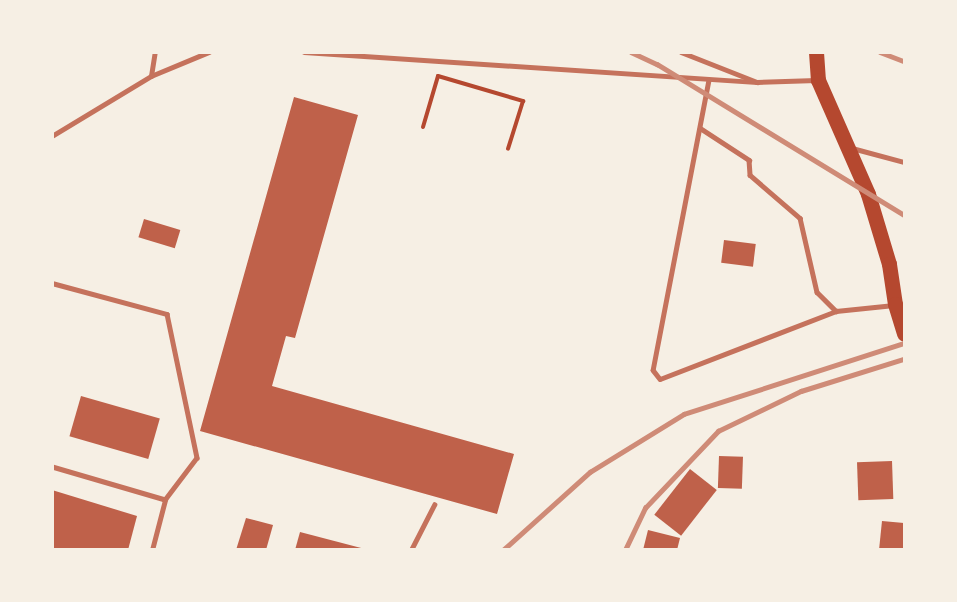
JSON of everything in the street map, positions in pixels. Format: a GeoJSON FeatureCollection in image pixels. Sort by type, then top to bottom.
{"type":"FeatureCollection","features":[{"type":"Feature","properties":{"kind":"main road"},"geometry":{"type":"LineString","coordinates":[[816,52],[819,80],[864,183],[889,264],[895,304],[904,334]]}},
{"type":"Feature","properties":{"kind":"lane"},"geometry":{"type":"LineString","coordinates":[[151,76],[155,52]]}},
{"type":"Feature","properties":{"kind":"lane"},"geometry":{"type":"LineString","coordinates":[[52,136],[151,76],[209,52]]}},
{"type":"Feature","properties":{"kind":"lane"},"geometry":{"type":"LineString","coordinates":[[304,52],[709,80],[757,82],[819,80]]}},
{"type":"Feature","properties":{"kind":"lane"},"geometry":{"type":"LineString","coordinates":[[681,52],[757,82]]}},
{"type":"Feature","properties":{"kind":"lane"},"geometry":{"type":"LineString","coordinates":[[709,80],[653,370],[660,379],[836,311],[895,304]]}},
{"type":"Feature","properties":{"kind":"lane"},"geometry":{"type":"LineString","coordinates":[[700,128],[749,160],[750,175],[800,218],[817,292],[836,311]]}},
{"type":"Feature","properties":{"kind":"lane"},"geometry":{"type":"LineString","coordinates":[[848,147],[904,162]]}},
{"type":"Feature","properties":{"kind":"lane"},"geometry":{"type":"LineString","coordinates":[[52,283],[167,314],[197,458],[165,500],[152,549]]}},
{"type":"Feature","properties":{"kind":"lane"},"geometry":{"type":"LineString","coordinates":[[52,467],[165,500]]}},
{"type":"Feature","properties":{"kind":"lane"},"geometry":{"type":"LineString","coordinates":[[411,549],[434,505]]}},
{"type":"Feature","properties":{"kind":"path"},"geometry":{"type":"LineString","coordinates":[[423,127],[438,76],[523,101],[508,149]]}},
{"type":"Feature","properties":{"kind":"building"},"geometry":{"type":"Polygon","coordinates":[[[294,97],[358,115],[295,338],[286,336],[272,386],[514,454],[497,514],[200,431],[294,97]]]}},
{"type":"Feature","properties":{"kind":"building"},"geometry":{"type":"Polygon","coordinates":[[[144,219],[180,230],[175,248],[138,237],[144,219]]]}},
{"type":"Feature","properties":{"kind":"building"},"geometry":{"type":"Polygon","coordinates":[[[724,240],[756,244],[753,267],[721,263],[724,240]]]}},
{"type":"Feature","properties":{"kind":"building"},"geometry":{"type":"Polygon","coordinates":[[[81,396],[160,419],[148,459],[69,436],[81,396]]]}},
{"type":"Feature","properties":{"kind":"building"},"geometry":{"type":"Polygon","coordinates":[[[719,456],[743,457],[742,489],[718,488],[719,456]]]}},
{"type":"Feature","properties":{"kind":"building"},"geometry":{"type":"Polygon","coordinates":[[[892,461],[893,499],[858,500],[857,462],[892,461]]]}},
{"type":"Feature","properties":{"kind":"building"},"geometry":{"type":"Polygon","coordinates":[[[690,469],[717,490],[681,536],[654,515],[690,469]]]}},
{"type":"Feature","properties":{"kind":"building"},"geometry":{"type":"Polygon","coordinates":[[[52,490],[137,516],[128,550],[52,550],[52,490]]]}},
{"type":"Feature","properties":{"kind":"building"},"geometry":{"type":"Polygon","coordinates":[[[246,518],[273,525],[266,550],[236,550],[246,518]]]}},
{"type":"Feature","properties":{"kind":"building"},"geometry":{"type":"Polygon","coordinates":[[[882,521],[904,523],[904,550],[879,550],[882,521]]]}},
{"type":"Feature","properties":{"kind":"building"},"geometry":{"type":"Polygon","coordinates":[[[648,530],[680,538],[677,550],[643,550],[648,530]]]}},
{"type":"Feature","properties":{"kind":"building"},"geometry":{"type":"Polygon","coordinates":[[[300,532],[365,549],[365,550],[295,550],[300,532]]]}},
{"type":"Feature","properties":{"kind":"railway"},"geometry":{"type":"LineString","coordinates":[[631,52],[657,64],[904,215]]}},
{"type":"Feature","properties":{"kind":"railway"},"geometry":{"type":"LineString","coordinates":[[880,52],[904,61]]}},
{"type":"Feature","properties":{"kind":"railway"},"geometry":{"type":"LineString","coordinates":[[503,550],[590,472],[684,414],[904,343]]}},
{"type":"Feature","properties":{"kind":"railway"},"geometry":{"type":"LineString","coordinates":[[625,550],[645,508],[718,431],[801,391],[904,359]]}}]}
